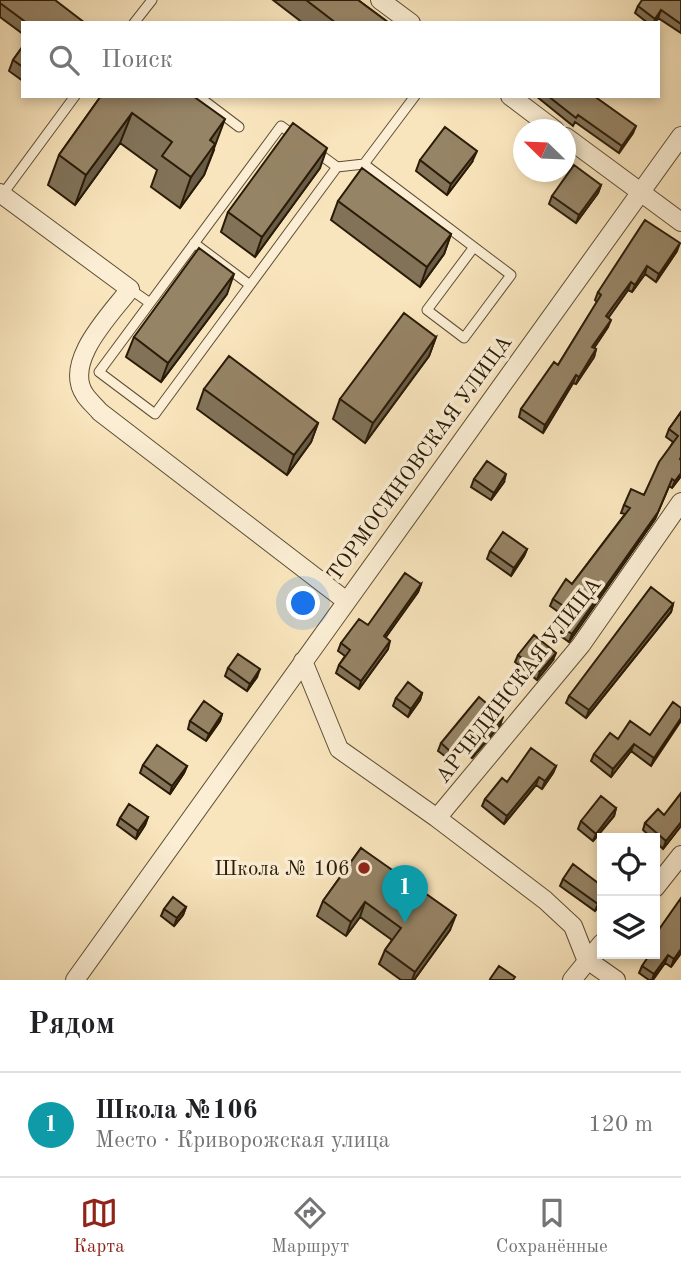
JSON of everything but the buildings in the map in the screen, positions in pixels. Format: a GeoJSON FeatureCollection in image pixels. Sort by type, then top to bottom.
{"type":"FeatureCollection","features":[{"type":"Feature","properties":{"kind":"street"},"geometry":{"type":"LineString","coordinates":[[380,0],[408,21]]}},
{"type":"Feature","properties":{"kind":"street"},"geometry":{"type":"LineString","coordinates":[[513,98],[540,119]]}},
{"type":"Feature","properties":{"kind":"street","name":"ТОРМОСИНОВСКАЯ УЛИЦА"},"geometry":{"type":"LineString","coordinates":[[75,980],[198,813],[345,600],[681,136]]}},
{"type":"Feature","properties":{"kind":"street"},"geometry":{"type":"LineString","coordinates":[[576,146],[681,222]]}},
{"type":"Feature","properties":{"kind":"street"},"geometry":{"type":"LineString","coordinates":[[1,194],[130,289],[83,351],[80,376],[83,393],[100,412],[345,600]]}},
{"type":"Feature","properties":{"kind":"street","name":"АРЧЕДИНСКАЯ УЛИЦА"},"geometry":{"type":"LineString","coordinates":[[437,818],[580,645],[681,502]]}},
{"type":"Feature","properties":{"kind":"street"},"geometry":{"type":"LineString","coordinates":[[303,662],[339,749],[437,818],[545,900],[573,926],[586,960],[615,980]]}},
{"type":"Feature","properties":{"kind":"street"},"geometry":{"type":"LineString","coordinates":[[660,882],[681,855]]}},
{"type":"Feature","properties":{"kind":"street"},"geometry":{"type":"LineString","coordinates":[[572,980],[597,948]]}},
{"type":"Feature","properties":{"kind":"lane"},"geometry":{"type":"LineString","coordinates":[[136,21],[152,0]]}},
{"type":"Feature","properties":{"kind":"lane"},"geometry":{"type":"LineString","coordinates":[[1,194],[73,98]]}},
{"type":"Feature","properties":{"kind":"lane"},"geometry":{"type":"LineString","coordinates":[[201,98],[239,127]]}},
{"type":"Feature","properties":{"kind":"lane"},"geometry":{"type":"LineString","coordinates":[[364,164],[414,98]]}},
{"type":"Feature","properties":{"kind":"lane"},"geometry":{"type":"LineString","coordinates":[[337,167],[155,414],[99,372],[281,126],[337,167],[364,164],[474,247],[511,275],[464,338],[427,310],[474,247]]}},
{"type":"Feature","properties":{"kind":"lane"},"geometry":{"type":"LineString","coordinates":[[194,243],[250,285]]}},
{"type":"Feature","properties":{"kind":"lane"},"geometry":{"type":"LineString","coordinates":[[130,289],[150,303]]}},
{"type":"Feature","properties":{"kind":"place","name":"Школа № 106"},"geometry":{"type":"Point","coordinates":[364,868]}},
{"type":"Feature","properties":{"kind":"place","name":"Школа №106"},"geometry":{"type":"Point","coordinates":[405,923]}}]}
